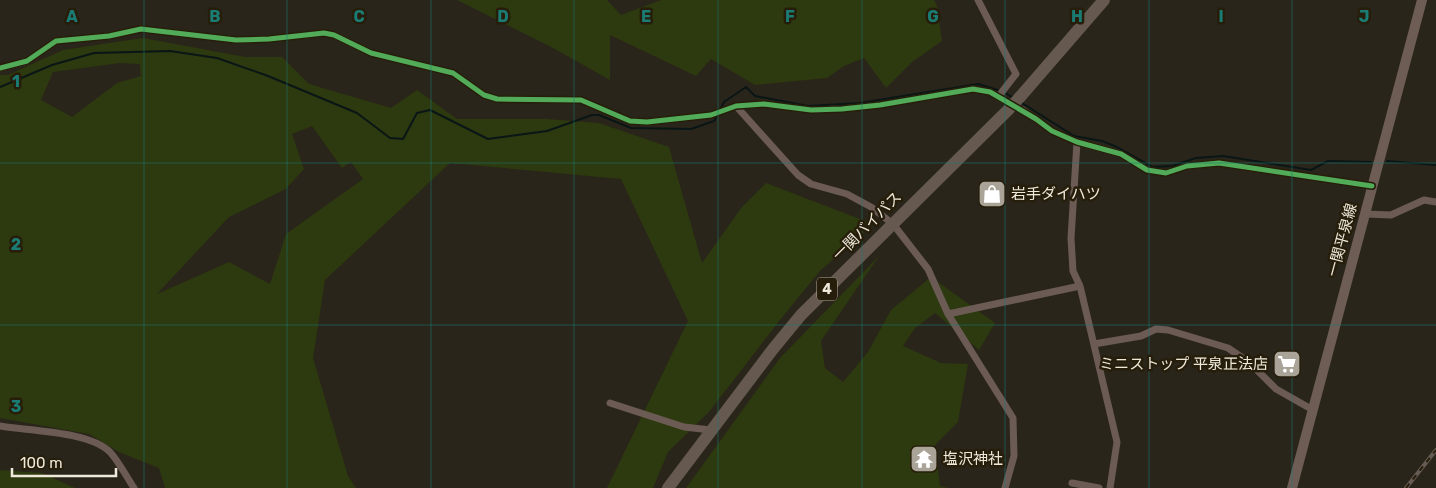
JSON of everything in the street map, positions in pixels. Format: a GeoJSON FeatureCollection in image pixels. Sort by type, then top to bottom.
{"type":"FeatureCollection","features":[{"type":"Feature","properties":{"kind":"highway","name":"一関バイパス"},"geometry":{"type":"LineString","coordinates":[[668,488],[801,316],[893,224],[1003,102],[1020,97],[1104,0]]}},
{"type":"Feature","properties":{"kind":"main road","name":"一関平泉線"},"geometry":{"type":"LineString","coordinates":[[1292,488],[1422,0]]}},
{"type":"Feature","properties":{"kind":"street"},"geometry":{"type":"LineString","coordinates":[[0,68],[27,61],[56,41],[109,36],[141,29],[236,40],[269,39],[324,33],[334,35],[371,53],[453,73],[484,95],[497,99],[581,100],[630,121],[647,122],[714,114],[736,106],[764,104],[811,110],[842,108],[897,102],[973,90],[990,92],[1003,102],[1016,74],[978,0]]}},
{"type":"Feature","properties":{"kind":"street"},"geometry":{"type":"LineString","coordinates":[[736,106],[798,175],[811,184],[847,194],[871,207],[893,224],[928,270],[948,314],[1014,418],[1014,456],[1005,488]]}},
{"type":"Feature","properties":{"kind":"street"},"geometry":{"type":"LineString","coordinates":[[1023,110],[1052,130],[1078,142],[1122,154],[1147,170],[1166,173],[1188,166],[1219,164],[1372,186]]}},
{"type":"Feature","properties":{"kind":"street"},"geometry":{"type":"LineString","coordinates":[[1078,142],[1071,238],[1073,271],[1080,286],[1117,442],[1110,488]]}},
{"type":"Feature","properties":{"kind":"street"},"geometry":{"type":"LineString","coordinates":[[1365,214],[1391,215],[1424,200],[1436,202]]}},
{"type":"Feature","properties":{"kind":"street"},"geometry":{"type":"LineString","coordinates":[[948,314],[1080,286]]}},
{"type":"Feature","properties":{"kind":"street"},"geometry":{"type":"LineString","coordinates":[[1094,344],[1141,336],[1156,328],[1228,348],[1250,364],[1276,389],[1313,410]]}},
{"type":"Feature","properties":{"kind":"street"},"geometry":{"type":"LineString","coordinates":[[610,403],[684,427],[711,430]]}},
{"type":"Feature","properties":{"kind":"street"},"geometry":{"type":"LineString","coordinates":[[0,426],[80,438],[97,443],[110,452],[134,488]]}},
{"type":"Feature","properties":{"kind":"street"},"geometry":{"type":"LineString","coordinates":[[1072,483],[1099,488]]}},
{"type":"Feature","properties":{"kind":"green space"},"geometry":{"type":"Polygon","coordinates":[[[457,0],[607,0],[621,15],[661,0],[934,0],[937,6],[942,41],[912,62],[886,88],[864,58],[844,66],[827,78],[755,85],[711,59],[696,76],[610,35],[610,80],[555,49],[457,0]]]}},
{"type":"Feature","properties":{"kind":"green space"},"geometry":{"type":"Polygon","coordinates":[[[143,38],[245,57],[282,57],[309,84],[391,108],[417,90],[457,119],[547,119],[599,123],[669,147],[702,263],[742,207],[766,183],[873,224],[820,271],[709,412],[668,452],[653,488],[607,488],[688,321],[621,179],[450,163],[325,280],[313,358],[348,476],[356,488],[165,488],[159,468],[119,452],[89,434],[0,418],[0,75],[8,75],[63,50],[143,38]],[[120,63],[53,72],[41,100],[72,117],[117,83],[141,76],[140,64],[120,63]],[[312,126],[292,134],[304,169],[286,189],[229,217],[157,294],[229,262],[270,284],[286,234],[363,179],[351,162],[342,168],[312,126]]]}},
{"type":"Feature","properties":{"kind":"green space"},"geometry":{"type":"Polygon","coordinates":[[[879,256],[821,341],[825,368],[843,382],[868,352],[891,310],[931,277],[995,323],[979,350],[935,313],[915,328],[903,346],[941,363],[968,364],[958,422],[935,445],[940,486],[948,488],[686,488],[780,358],[879,256]]]}},
{"type":"Feature","properties":{"kind":"green space"},"geometry":{"type":"Polygon","coordinates":[[[0,470],[42,473],[75,488],[0,488],[0,470]]]}},
{"type":"Feature","properties":{"kind":"waterway"},"geometry":{"type":"LineString","coordinates":[[0,87],[52,65],[94,53],[170,51],[217,58],[268,76],[357,113],[390,138],[403,139],[417,113],[430,110],[488,139],[547,131],[592,115],[599,115],[631,128],[691,129],[714,121],[718,115]]}},
{"type":"Feature","properties":{"kind":"waterway"},"geometry":{"type":"LineString","coordinates":[[721,108],[724,102],[746,87],[755,96],[808,106],[860,103],[978,84],[1001,91]]}},
{"type":"Feature","properties":{"kind":"waterway"},"geometry":{"type":"LineString","coordinates":[[1005,93],[1014,98]]}},
{"type":"Feature","properties":{"kind":"waterway"},"geometry":{"type":"LineString","coordinates":[[1022,103],[1074,136],[1102,141],[1153,167],[1172,166],[1196,158],[1223,156],[1311,170],[1328,161],[1371,162]]}},
{"type":"Feature","properties":{"kind":"waterway"},"geometry":{"type":"LineString","coordinates":[[1387,161],[1436,165]]}},
{"type":"Feature","properties":{"kind":"railway"},"geometry":{"type":"LineString","coordinates":[[1406,488],[1436,450]]}},
{"type":"Feature","properties":{"kind":"cycle path"},"geometry":{"type":"LineString","coordinates":[[0,68],[27,61],[56,41],[109,36],[141,29],[236,40],[269,39],[324,33],[334,35],[371,53],[453,73],[484,95],[497,99],[581,100],[630,121],[647,122],[711,115],[736,106],[764,104],[811,110],[842,109],[880,105],[973,89],[990,92],[1036,119],[1052,131],[1077,142],[1121,154],[1147,170],[1166,173],[1187,166],[1219,163],[1372,186]]}},
{"type":"Feature","properties":{"kind":"place","name":"岩手ダイハツ"},"geometry":{"type":"Point","coordinates":[992,194]}},
{"type":"Feature","properties":{"kind":"place","name":"ミニストップ 平泉正法店"},"geometry":{"type":"Point","coordinates":[1287,364]}},
{"type":"Feature","properties":{"kind":"place","name":"塩沢神社"},"geometry":{"type":"Point","coordinates":[924,459]}}]}
